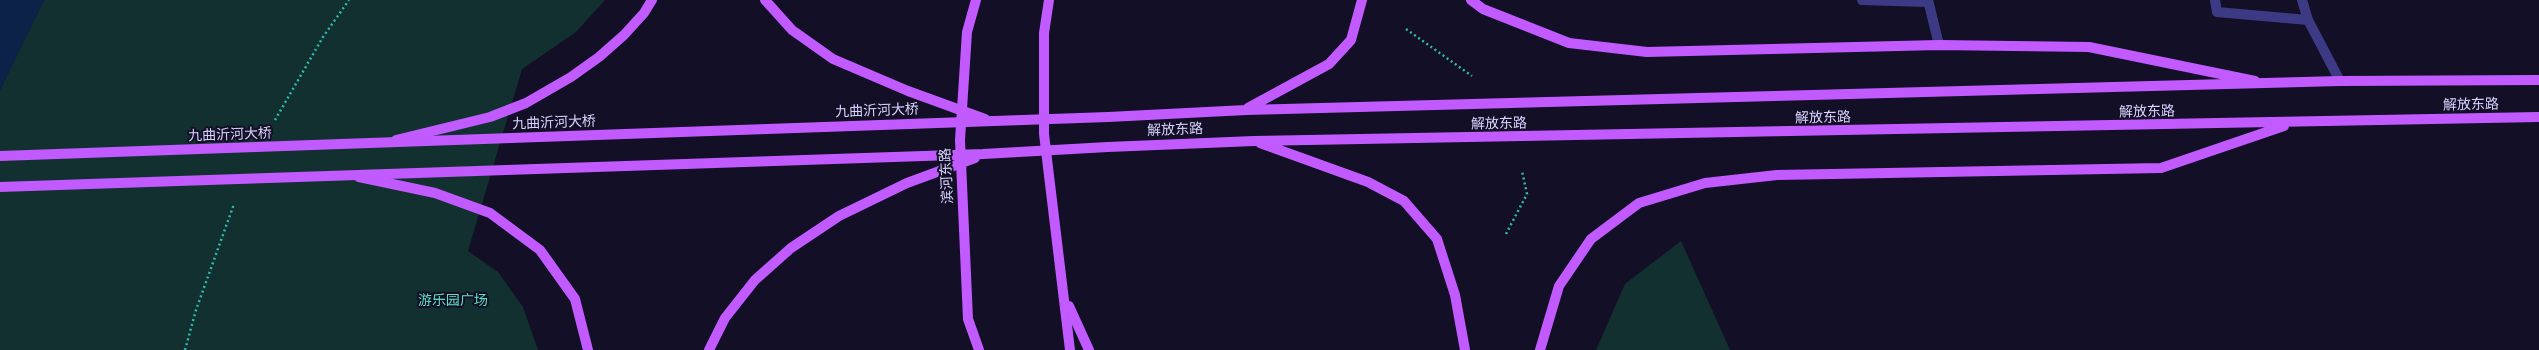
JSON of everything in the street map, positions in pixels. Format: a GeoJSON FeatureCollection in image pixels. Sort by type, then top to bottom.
{"type":"FeatureCollection","features":[{"type":"Feature","properties":{"kind":"main road"},"geometry":{"type":"LineString","coordinates":[[380,144],[490,117],[526,102],[571,77],[599,57],[624,35],[644,13],[652,0]]}},
{"type":"Feature","properties":{"kind":"main road"},"geometry":{"type":"LineString","coordinates":[[765,0],[792,30],[833,59],[908,92],[991,120]]}},
{"type":"Feature","properties":{"kind":"main road"},"geometry":{"type":"LineString","coordinates":[[967,32],[970,0]]}},
{"type":"Feature","properties":{"kind":"main road","name":"滨河东路"},"geometry":{"type":"LineString","coordinates":[[976,0],[967,32],[960,140],[968,319],[979,350]]}},
{"type":"Feature","properties":{"kind":"main road"},"geometry":{"type":"LineString","coordinates":[[1050,0],[1044,33],[1044,134],[1065,298],[1070,350]]}},
{"type":"Feature","properties":{"kind":"main road"},"geometry":{"type":"LineString","coordinates":[[1044,33],[1055,0]]}},
{"type":"Feature","properties":{"kind":"main road"},"geometry":{"type":"LineString","coordinates":[[1246,110],[1329,64],[1351,40],[1362,0]]}},
{"type":"Feature","properties":{"kind":"main road"},"geometry":{"type":"LineString","coordinates":[[1471,0],[1483,9],[1569,43],[1647,52],[1939,45],[2089,47],[2272,84]]}},
{"type":"Feature","properties":{"kind":"main road","name":"解放东路"},"geometry":{"type":"LineString","coordinates":[[1108,117],[1246,110],[2340,81],[2539,80]]}},
{"type":"Feature","properties":{"kind":"main road","name":"九曲沂河大桥"},"geometry":{"type":"LineString","coordinates":[[0,156],[380,144],[991,120],[1108,117]]}},
{"type":"Feature","properties":{"kind":"main road","name":"解放东路"},"geometry":{"type":"LineString","coordinates":[[982,154],[1254,141],[2294,123],[2539,117]]}},
{"type":"Feature","properties":{"kind":"main road"},"geometry":{"type":"LineString","coordinates":[[1540,350],[1559,286],[1591,239],[1639,203],[1690,187],[1705,183],[1776,175],[2161,168],[2294,123]]}},
{"type":"Feature","properties":{"kind":"main road"},"geometry":{"type":"LineString","coordinates":[[1254,141],[1368,182],[1404,201],[1437,239],[1455,295],[1465,350]]}},
{"type":"Feature","properties":{"kind":"main road"},"geometry":{"type":"LineString","coordinates":[[0,187],[982,154]]}},
{"type":"Feature","properties":{"kind":"main road"},"geometry":{"type":"LineString","coordinates":[[709,350],[725,318],[755,280],[791,248],[839,216],[907,183],[982,154]]}},
{"type":"Feature","properties":{"kind":"main road"},"geometry":{"type":"LineString","coordinates":[[349,175],[435,193],[490,213],[540,250],[575,299],[588,350]]}},
{"type":"Feature","properties":{"kind":"main road"},"geometry":{"type":"LineString","coordinates":[[1065,298],[1089,350]]}},
{"type":"Feature","properties":{"kind":"main road"},"geometry":{"type":"LineString","coordinates":[[968,319],[973,350]]}},
{"type":"Feature","properties":{"kind":"street"},"geometry":{"type":"LineString","coordinates":[[1862,0],[1928,1],[1939,45]]}},
{"type":"Feature","properties":{"kind":"street"},"geometry":{"type":"LineString","coordinates":[[2215,0],[2217,12],[2308,20]]}},
{"type":"Feature","properties":{"kind":"street"},"geometry":{"type":"LineString","coordinates":[[2302,0],[2308,20],[2340,81]]}},
{"type":"Feature","properties":{"kind":"path"},"geometry":{"type":"LineString","coordinates":[[1406,29],[1472,76]]}},
{"type":"Feature","properties":{"kind":"path"},"geometry":{"type":"LineString","coordinates":[[1506,234],[1527,194],[1522,171]]}},
{"type":"Feature","properties":{"kind":"green space","name":"游乐园广场"},"geometry":{"type":"Polygon","coordinates":[[[44,0],[605,0],[576,32],[522,69],[468,251],[498,272],[523,307],[538,350],[0,350],[0,90],[44,0]]]}},
{"type":"Feature","properties":{"kind":"green space"},"geometry":{"type":"Polygon","coordinates":[[[1681,241],[1730,350],[1596,350],[1625,284],[1681,241]]]}},
{"type":"Feature","properties":{"kind":"water"},"geometry":{"type":"Polygon","coordinates":[[[0,0],[44,0],[0,90],[0,0]]]}}]}
